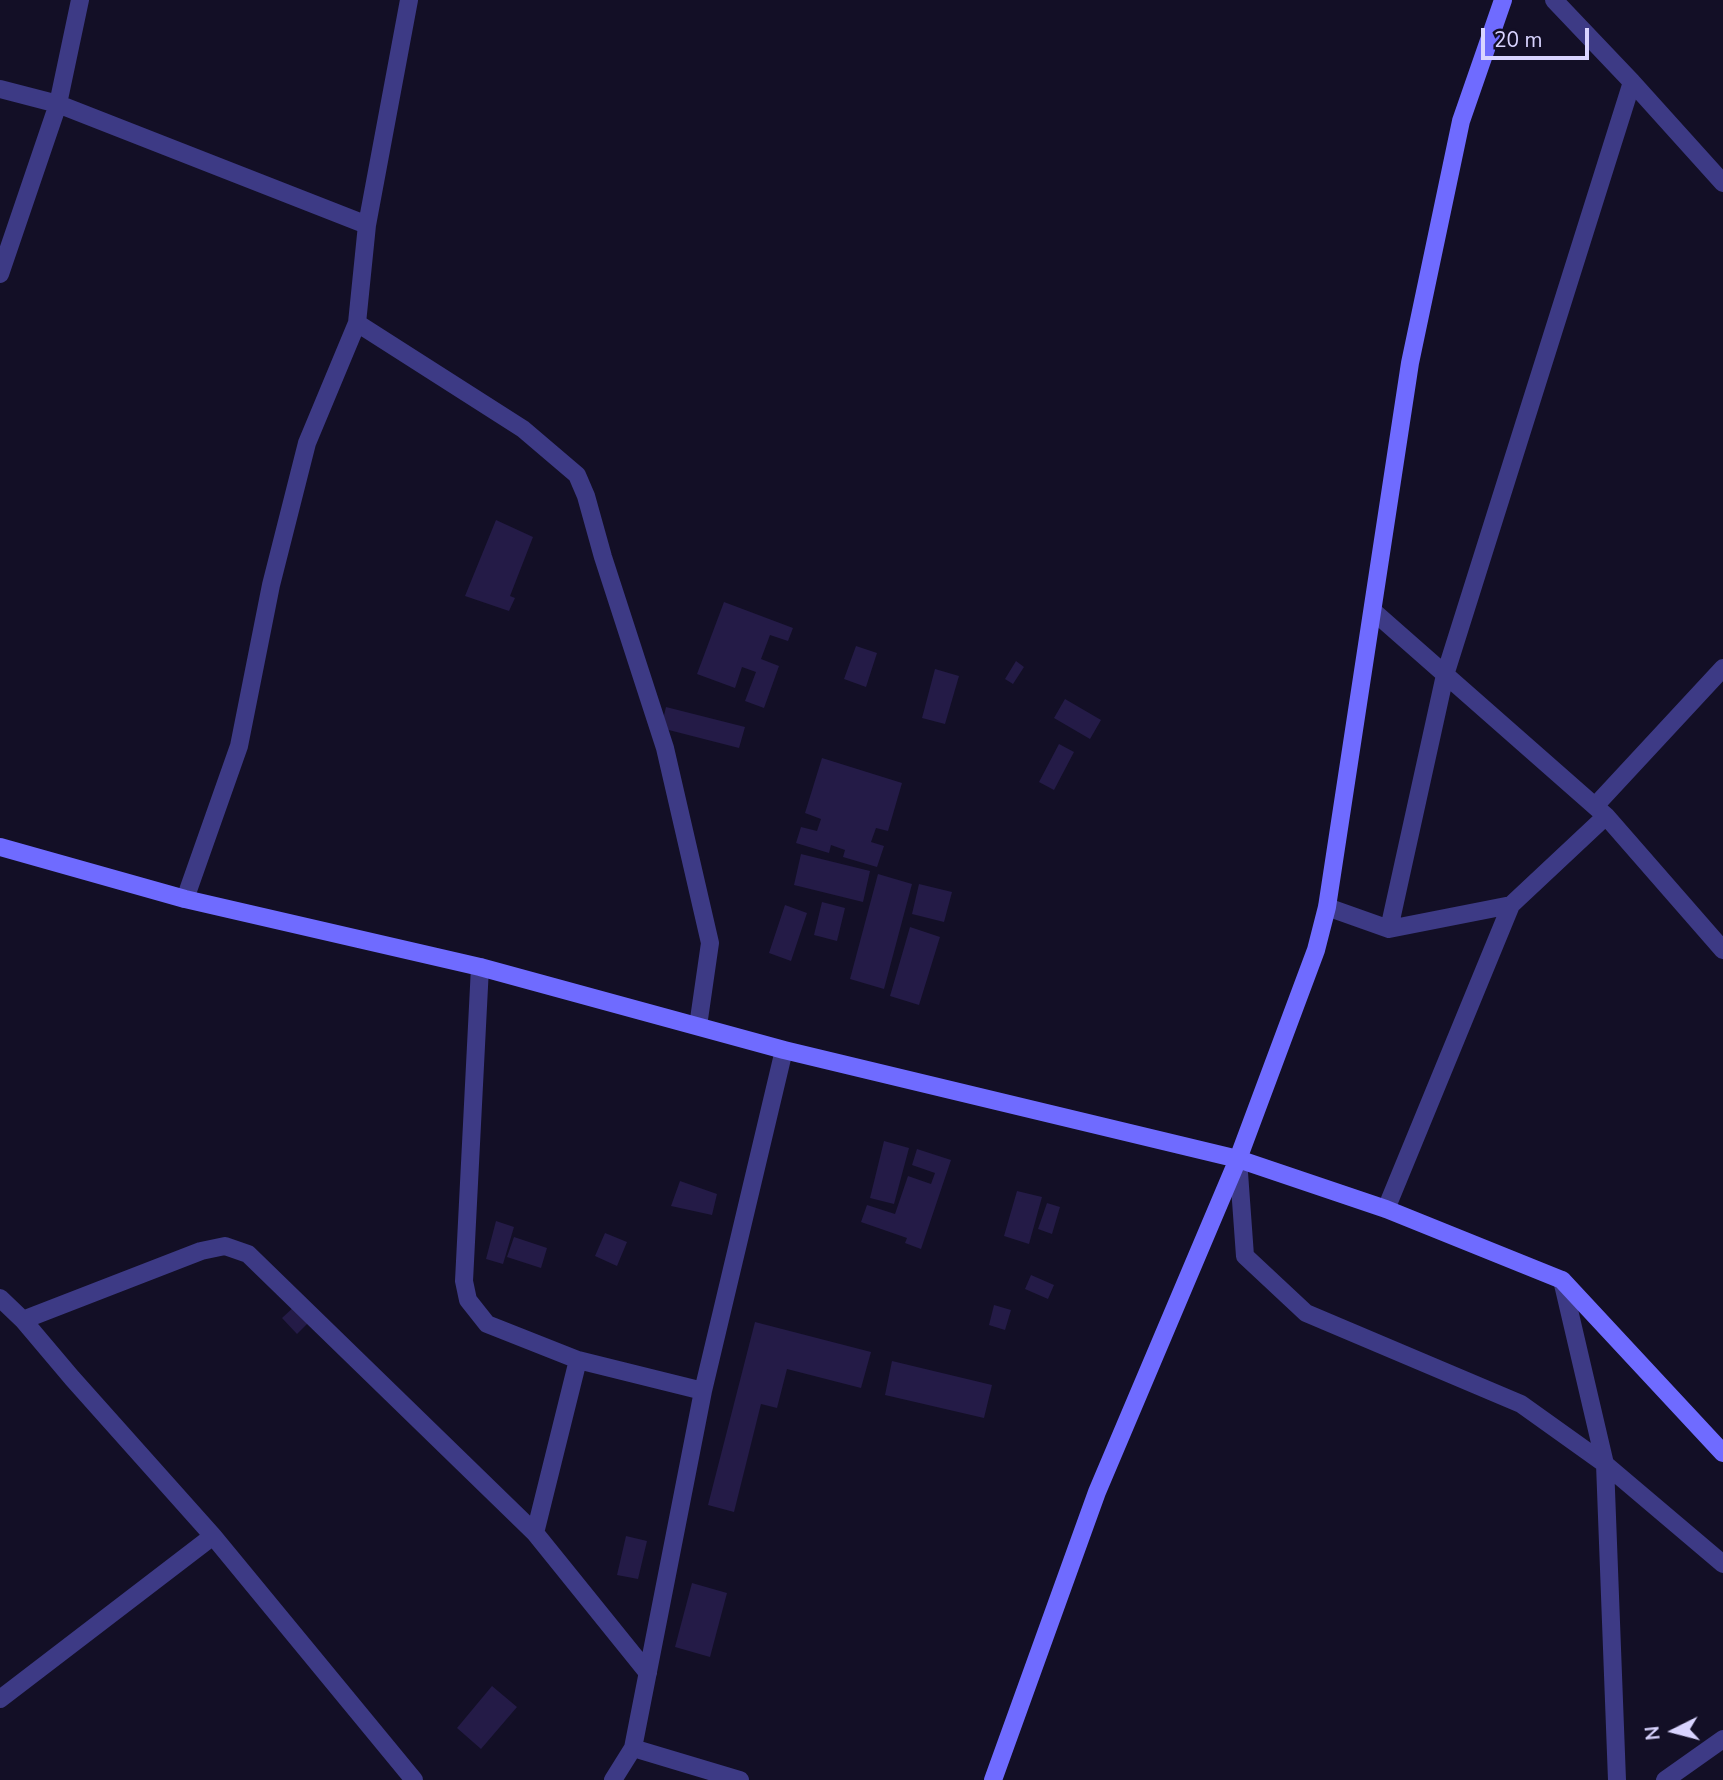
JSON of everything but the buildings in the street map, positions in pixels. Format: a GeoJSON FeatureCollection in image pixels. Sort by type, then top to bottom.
{"type":"FeatureCollection","features":[{"type":"Feature","properties":{"kind":"main road"},"geometry":{"type":"LineString","coordinates":[[993,1780],[1097,1492],[1238,1159],[1316,950],[1327,907],[1410,363],[1461,121],[1503,0]]}},
{"type":"Feature","properties":{"kind":"main road"},"geometry":{"type":"LineString","coordinates":[[0,847],[185,899],[480,967],[784,1050],[1238,1159],[1386,1209],[1562,1280],[1723,1453]]}},
{"type":"Feature","properties":{"kind":"street"},"geometry":{"type":"LineString","coordinates":[[0,274],[58,104],[80,0]]}},
{"type":"Feature","properties":{"kind":"street"},"geometry":{"type":"LineString","coordinates":[[185,899],[239,746],[271,585],[307,443],[357,323],[367,225],[409,0]]}},
{"type":"Feature","properties":{"kind":"street"},"geometry":{"type":"LineString","coordinates":[[1554,0],[1723,183]]}},
{"type":"Feature","properties":{"kind":"street"},"geometry":{"type":"LineString","coordinates":[[1389,929],[1445,675],[1632,82]]}},
{"type":"Feature","properties":{"kind":"street"},"geometry":{"type":"LineString","coordinates":[[0,89],[58,104],[367,225]]}},
{"type":"Feature","properties":{"kind":"street"},"geometry":{"type":"LineString","coordinates":[[357,323],[523,429],[577,475],[586,496],[665,748],[710,943],[698,1026]]}},
{"type":"Feature","properties":{"kind":"street"},"geometry":{"type":"LineString","coordinates":[[1373,611],[1600,811],[1723,950]]}},
{"type":"Feature","properties":{"kind":"street"},"geometry":{"type":"LineString","coordinates":[[1386,1209],[1511,905],[1600,811],[1723,668]]}},
{"type":"Feature","properties":{"kind":"street"},"geometry":{"type":"LineString","coordinates":[[1327,907],[1389,929],[1511,905]]}},
{"type":"Feature","properties":{"kind":"street"},"geometry":{"type":"LineString","coordinates":[[480,967],[464,1281],[468,1300],[487,1324],[578,1360],[703,1391]]}},
{"type":"Feature","properties":{"kind":"street"},"geometry":{"type":"LineString","coordinates":[[613,1780],[633,1748],[703,1391],[784,1050]]}},
{"type":"Feature","properties":{"kind":"street"},"geometry":{"type":"LineString","coordinates":[[1238,1159],[1245,1256],[1306,1313],[1521,1404],[1605,1464],[1723,1564]]}},
{"type":"Feature","properties":{"kind":"street"},"geometry":{"type":"LineString","coordinates":[[23,1320],[201,1251],[226,1246],[247,1254],[535,1533],[648,1673]]}},
{"type":"Feature","properties":{"kind":"street"},"geometry":{"type":"LineString","coordinates":[[1562,1280],[1605,1464],[1618,1780]]}},
{"type":"Feature","properties":{"kind":"street"},"geometry":{"type":"LineString","coordinates":[[0,1298],[23,1320],[213,1536],[414,1780]]}},
{"type":"Feature","properties":{"kind":"street"},"geometry":{"type":"LineString","coordinates":[[535,1533],[578,1360]]}},
{"type":"Feature","properties":{"kind":"street"},"geometry":{"type":"LineString","coordinates":[[0,1699],[213,1536]]}},
{"type":"Feature","properties":{"kind":"street"},"geometry":{"type":"LineString","coordinates":[[1665,1780],[1723,1739]]}},
{"type":"Feature","properties":{"kind":"street"},"geometry":{"type":"LineString","coordinates":[[633,1748],[740,1780]]}}]}
